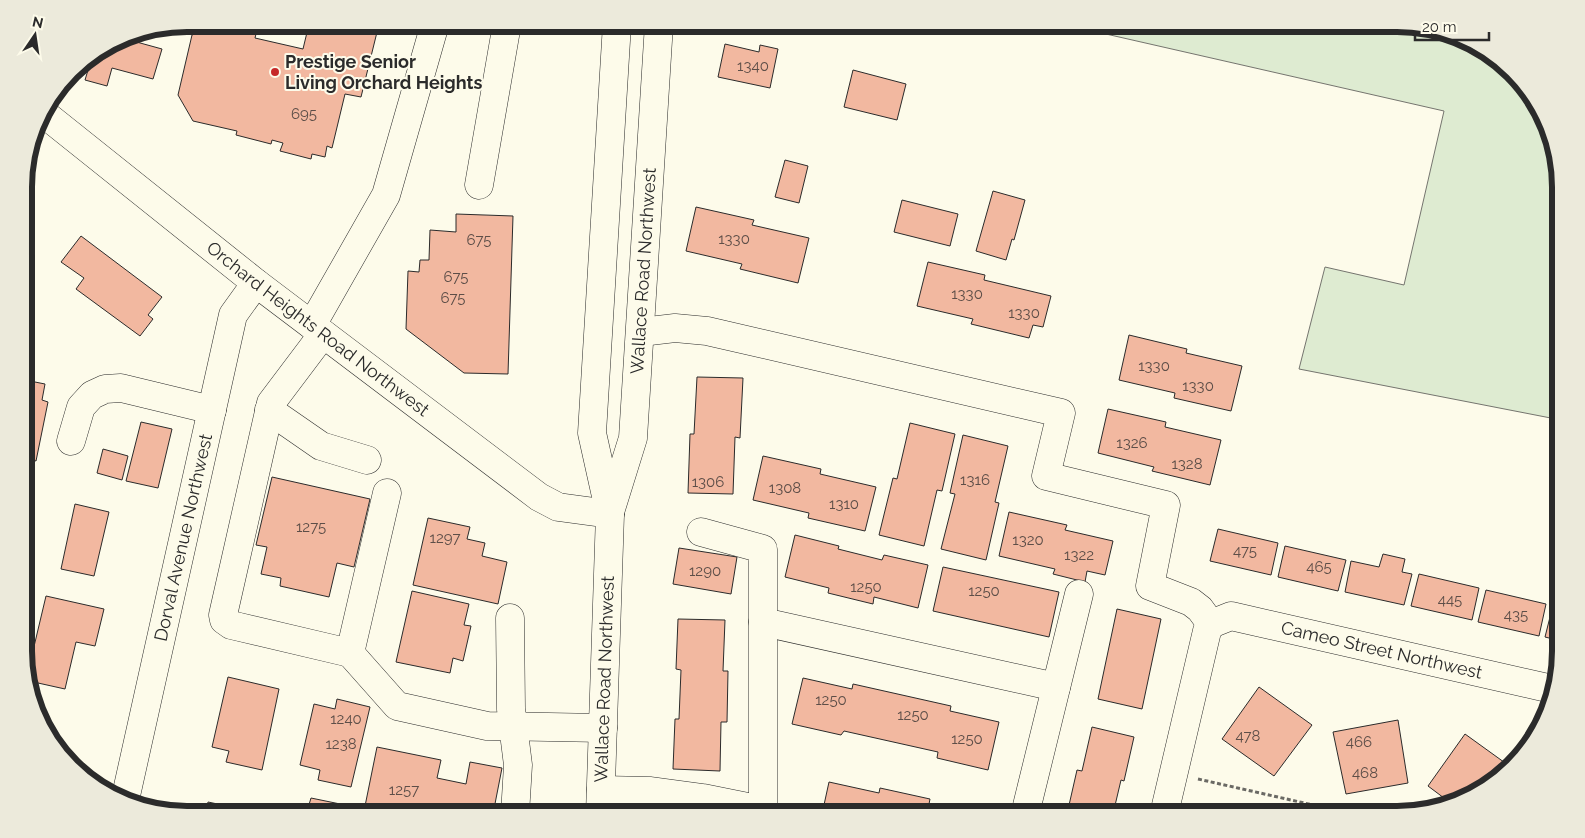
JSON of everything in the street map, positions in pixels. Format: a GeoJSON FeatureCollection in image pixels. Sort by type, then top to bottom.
{"type":"FeatureCollection","features":[{"type":"Feature","properties":{"kind":"main road"},"geometry":{"type":"LineString","coordinates":[[432,33],[386,195],[318,330],[275,397],[269,410],[223,615],[224,620],[231,625],[350,653],[397,706],[487,726],[603,728]]}},
{"type":"Feature","properties":{"kind":"main road"},"geometry":{"type":"LineString","coordinates":[[479,185],[505,33]]}},
{"type":"Feature","properties":{"kind":"main road","name":"Wallace Road Northwest"},"geometry":{"type":"LineString","coordinates":[[601,802],[610,514],[592,433],[615,33]]}},
{"type":"Feature","properties":{"kind":"main road","name":"Wallace Road Northwest"},"geometry":{"type":"LineString","coordinates":[[610,514],[633,438],[658,33]]}},
{"type":"Feature","properties":{"kind":"main road","name":"Orchard Heights Road Northwest"},"geometry":{"type":"LineString","coordinates":[[49,118],[256,282],[539,497],[558,507],[610,514]]}},
{"type":"Feature","properties":{"kind":"main road","name":"Dorval Avenue Northwest"},"geometry":{"type":"LineString","coordinates":[[127,793],[233,315],[256,282]]}},
{"type":"Feature","properties":{"kind":"main road"},"geometry":{"type":"LineString","coordinates":[[640,332],[675,328],[707,331],[1061,413],[1046,476],[1166,505],[1150,586],[1191,602],[1200,609],[1211,624],[1207,631],[1166,805]]}},
{"type":"Feature","properties":{"kind":"main road"},"geometry":{"type":"LineString","coordinates":[[71,441],[81,407],[92,395],[105,389],[121,388],[212,410]]}},
{"type":"Feature","properties":{"kind":"main road"},"geometry":{"type":"LineString","coordinates":[[269,410],[321,446],[367,460]]}},
{"type":"Feature","properties":{"kind":"main road"},"geometry":{"type":"LineString","coordinates":[[350,653],[387,493]]}},
{"type":"Feature","properties":{"kind":"main road"},"geometry":{"type":"LineString","coordinates":[[701,532],[763,549],[763,806]]}},
{"type":"Feature","properties":{"kind":"main road"},"geometry":{"type":"LineString","coordinates":[[1028,805],[1079,594]]}},
{"type":"Feature","properties":{"kind":"main road","name":"Cameo Street Northwest"},"geometry":{"type":"LineString","coordinates":[[1211,624],[1231,616],[1548,688]]}},
{"type":"Feature","properties":{"kind":"main road"},"geometry":{"type":"LineString","coordinates":[[510,618],[511,709],[518,765],[516,806]]}},
{"type":"Feature","properties":{"kind":"main road"},"geometry":{"type":"LineString","coordinates":[[763,622],[1056,687]]}},
{"type":"Feature","properties":{"kind":"main road"},"geometry":{"type":"LineString","coordinates":[[601,802],[652,791],[741,806]]}},
{"type":"Feature","properties":{"kind":"path"},"geometry":{"type":"LineString","coordinates":[[1173,773],[1314,805]]}},
{"type":"Feature","properties":{"kind":"green space"},"geometry":{"type":"Polygon","coordinates":[[[1098,32],[1398,32],[1428,35],[1448,41],[1466,48],[1492,64],[1521,93],[1532,110],[1541,128],[1551,167],[1552,418],[1299,369],[1325,267],[1404,285],[1444,111],[1098,32]]]}},
{"type":"Feature","properties":{"kind":"building","name":"Prestige Senior Living Orchard Heights"},"geometry":{"type":"Polygon","coordinates":[[[196,33],[256,33],[255,38],[303,49],[307,33],[377,33],[361,97],[345,94],[332,148],[327,146],[325,157],[312,154],[311,159],[280,151],[283,143],[272,140],[271,144],[236,135],[237,131],[193,121],[178,95],[192,35],[196,33]]]}},
{"type":"Feature","properties":{"kind":"building"},"geometry":{"type":"Polygon","coordinates":[[[135,42],[162,49],[153,79],[112,68],[107,86],[85,80],[89,68],[128,44],[135,42]]]}},
{"type":"Feature","properties":{"kind":"building"},"geometry":{"type":"Polygon","coordinates":[[[725,44],[759,52],[760,45],[778,49],[770,88],[718,77],[725,44]]]}},
{"type":"Feature","properties":{"kind":"building"},"geometry":{"type":"Polygon","coordinates":[[[853,70],[906,84],[897,120],[844,107],[853,70]]]}},
{"type":"Feature","properties":{"kind":"building"},"geometry":{"type":"Polygon","coordinates":[[[785,160],[808,166],[799,203],[775,197],[785,160]]]}},
{"type":"Feature","properties":{"kind":"building"},"geometry":{"type":"Polygon","coordinates":[[[993,191],[1025,200],[1014,240],[1012,239],[1006,260],[976,251],[993,191]]]}},
{"type":"Feature","properties":{"kind":"building"},"geometry":{"type":"Polygon","coordinates":[[[902,200],[958,214],[950,246],[894,232],[902,200]]]}},
{"type":"Feature","properties":{"kind":"building"},"geometry":{"type":"Polygon","coordinates":[[[696,207],[754,220],[752,225],[809,238],[798,283],[740,269],[742,264],[686,251],[696,207]]]}},
{"type":"Feature","properties":{"kind":"building"},"geometry":{"type":"Polygon","coordinates":[[[456,214],[513,216],[508,374],[464,373],[406,329],[408,271],[419,272],[420,260],[429,260],[430,230],[456,232],[456,214]]]}},
{"type":"Feature","properties":{"kind":"building"},"geometry":{"type":"Polygon","coordinates":[[[81,236],[162,297],[148,315],[153,319],[140,336],[76,289],[84,278],[61,262],[81,236]]]}},
{"type":"Feature","properties":{"kind":"building"},"geometry":{"type":"Polygon","coordinates":[[[928,262],[985,275],[984,280],[1051,296],[1043,327],[1033,325],[1029,338],[971,324],[973,319],[917,306],[928,262]]]}},
{"type":"Feature","properties":{"kind":"building"},"geometry":{"type":"Polygon","coordinates":[[[1129,335],[1187,349],[1186,353],[1242,366],[1231,411],[1174,398],[1175,393],[1119,380],[1129,335]]]}},
{"type":"Feature","properties":{"kind":"building"},"geometry":{"type":"Polygon","coordinates":[[[697,377],[743,378],[740,438],[735,437],[733,494],[688,493],[690,434],[694,434],[697,377]]]}},
{"type":"Feature","properties":{"kind":"building"},"geometry":{"type":"Polygon","coordinates":[[[33,382],[45,384],[42,400],[48,402],[36,461],[32,460],[33,382]]]}},
{"type":"Feature","properties":{"kind":"building"},"geometry":{"type":"Polygon","coordinates":[[[1108,409],[1166,422],[1165,427],[1221,440],[1210,485],[1152,471],[1154,467],[1098,453],[1108,409]]]}},
{"type":"Feature","properties":{"kind":"building"},"geometry":{"type":"Polygon","coordinates":[[[141,422],[172,429],[158,488],[126,481],[141,422]]]}},
{"type":"Feature","properties":{"kind":"building"},"geometry":{"type":"Polygon","coordinates":[[[910,423],[955,434],[942,491],[937,490],[924,546],[879,535],[893,478],[897,479],[910,423]]]}},
{"type":"Feature","properties":{"kind":"building"},"geometry":{"type":"Polygon","coordinates":[[[963,435],[1008,446],[995,502],[999,503],[986,560],[941,549],[955,494],[950,493],[963,435]]]}},
{"type":"Feature","properties":{"kind":"building"},"geometry":{"type":"Polygon","coordinates":[[[103,449],[128,456],[122,480],[97,473],[103,449]]]}},
{"type":"Feature","properties":{"kind":"building"},"geometry":{"type":"Polygon","coordinates":[[[763,456],[821,469],[820,474],[876,487],[865,531],[808,518],[809,513],[753,500],[763,456]]]}},
{"type":"Feature","properties":{"kind":"building"},"geometry":{"type":"Polygon","coordinates":[[[272,477],[370,499],[354,567],[337,563],[329,597],[280,586],[281,578],[261,574],[267,547],[256,545],[272,477]]]}},
{"type":"Feature","properties":{"kind":"building"},"geometry":{"type":"Polygon","coordinates":[[[75,504],[109,512],[94,576],[61,569],[75,504]]]}},
{"type":"Feature","properties":{"kind":"building"},"geometry":{"type":"Polygon","coordinates":[[[1009,512],[1067,525],[1065,530],[1113,541],[1105,575],[1087,571],[1085,582],[1053,574],[1055,569],[999,556],[1009,512]]]}},
{"type":"Feature","properties":{"kind":"building"},"geometry":{"type":"Polygon","coordinates":[[[428,518],[470,527],[467,539],[485,543],[482,556],[507,562],[498,604],[413,585],[428,518]]]}},
{"type":"Feature","properties":{"kind":"building"},"geometry":{"type":"Polygon","coordinates":[[[1218,529],[1278,543],[1271,575],[1210,561],[1218,529]]]}},
{"type":"Feature","properties":{"kind":"building"},"geometry":{"type":"Polygon","coordinates":[[[795,535],[839,546],[838,549],[882,560],[884,555],[928,565],[918,608],[874,597],[873,604],[828,593],[829,588],[785,577],[795,535]]]}},
{"type":"Feature","properties":{"kind":"building"},"geometry":{"type":"Polygon","coordinates":[[[1285,546],[1346,560],[1338,591],[1278,577],[1285,546]]]}},
{"type":"Feature","properties":{"kind":"building"},"geometry":{"type":"Polygon","coordinates":[[[679,548],[737,557],[731,594],[673,584],[679,548]]]}},
{"type":"Feature","properties":{"kind":"building"},"geometry":{"type":"Polygon","coordinates":[[[1383,554],[1405,559],[1402,572],[1412,574],[1404,605],[1345,592],[1351,561],[1379,567],[1383,554]]]}},
{"type":"Feature","properties":{"kind":"building"},"geometry":{"type":"Polygon","coordinates":[[[943,567],[1059,592],[1049,637],[933,611],[943,567]]]}},
{"type":"Feature","properties":{"kind":"building"},"geometry":{"type":"Polygon","coordinates":[[[1419,574],[1479,588],[1472,620],[1411,606],[1419,574]]]}},
{"type":"Feature","properties":{"kind":"building"},"geometry":{"type":"Polygon","coordinates":[[[1486,590],[1546,604],[1539,636],[1478,622],[1486,590]]]}},
{"type":"Feature","properties":{"kind":"building"},"geometry":{"type":"Polygon","coordinates":[[[412,591],[469,604],[464,625],[471,626],[463,661],[453,658],[450,673],[396,662],[412,591]]]}},
{"type":"Feature","properties":{"kind":"building"},"geometry":{"type":"Polygon","coordinates":[[[46,596],[104,609],[95,646],[76,642],[65,689],[36,683],[32,654],[46,596]]]}},
{"type":"Feature","properties":{"kind":"building"},"geometry":{"type":"Polygon","coordinates":[[[1117,609],[1161,619],[1142,709],[1098,699],[1117,609]]]}},
{"type":"Feature","properties":{"kind":"building"},"geometry":{"type":"Polygon","coordinates":[[[1552,609],[1552,639],[1545,637],[1552,609]]]}},
{"type":"Feature","properties":{"kind":"building"},"geometry":{"type":"Polygon","coordinates":[[[678,619],[725,620],[723,671],[728,671],[727,722],[721,722],[720,771],[673,769],[675,719],[679,719],[681,670],[676,669],[678,619]]]}},
{"type":"Feature","properties":{"kind":"building"},"geometry":{"type":"Polygon","coordinates":[[[228,677],[279,689],[262,770],[226,762],[229,751],[212,747],[228,677]]]}},
{"type":"Feature","properties":{"kind":"building"},"geometry":{"type":"Polygon","coordinates":[[[803,678],[852,689],[853,684],[951,706],[950,711],[999,722],[988,770],[937,758],[938,752],[844,731],[841,735],[792,724],[803,678]]]}},
{"type":"Feature","properties":{"kind":"building"},"geometry":{"type":"Polygon","coordinates":[[[1259,687],[1312,725],[1274,776],[1222,739],[1259,687]]]}},
{"type":"Feature","properties":{"kind":"building"},"geometry":{"type":"Polygon","coordinates":[[[337,699],[370,707],[351,787],[318,780],[320,770],[300,765],[314,704],[335,709],[337,699]]]}},
{"type":"Feature","properties":{"kind":"building"},"geometry":{"type":"Polygon","coordinates":[[[1398,720],[1408,783],[1346,794],[1333,732],[1398,720]]]}},
{"type":"Feature","properties":{"kind":"building"},"geometry":{"type":"Polygon","coordinates":[[[1092,727],[1134,737],[1124,781],[1121,780],[1115,805],[1069,805],[1077,770],[1082,771],[1092,727]]]}},
{"type":"Feature","properties":{"kind":"building"},"geometry":{"type":"Polygon","coordinates":[[[1465,734],[1505,762],[1484,779],[1466,790],[1448,797],[1444,798],[1428,786],[1465,734]]]}},
{"type":"Feature","properties":{"kind":"building"},"geometry":{"type":"Polygon","coordinates":[[[377,747],[441,760],[437,778],[466,784],[470,762],[502,768],[495,806],[365,806],[377,747]]]}},
{"type":"Feature","properties":{"kind":"building"},"geometry":{"type":"Polygon","coordinates":[[[829,782],[879,793],[880,788],[930,799],[929,804],[935,805],[824,805],[829,782]]]}},
{"type":"Feature","properties":{"kind":"building"},"geometry":{"type":"Polygon","coordinates":[[[311,798],[345,805],[345,806],[309,806],[311,798]]]}},
{"type":"Feature","properties":{"kind":"building"},"geometry":{"type":"Polygon","coordinates":[[[208,802],[227,806],[207,806],[208,802]]]}},
{"type":"Feature","properties":{"kind":"place","name":"Prestige Senior Living Orchard Heights"},"geometry":{"type":"Point","coordinates":[275,72]}}]}
